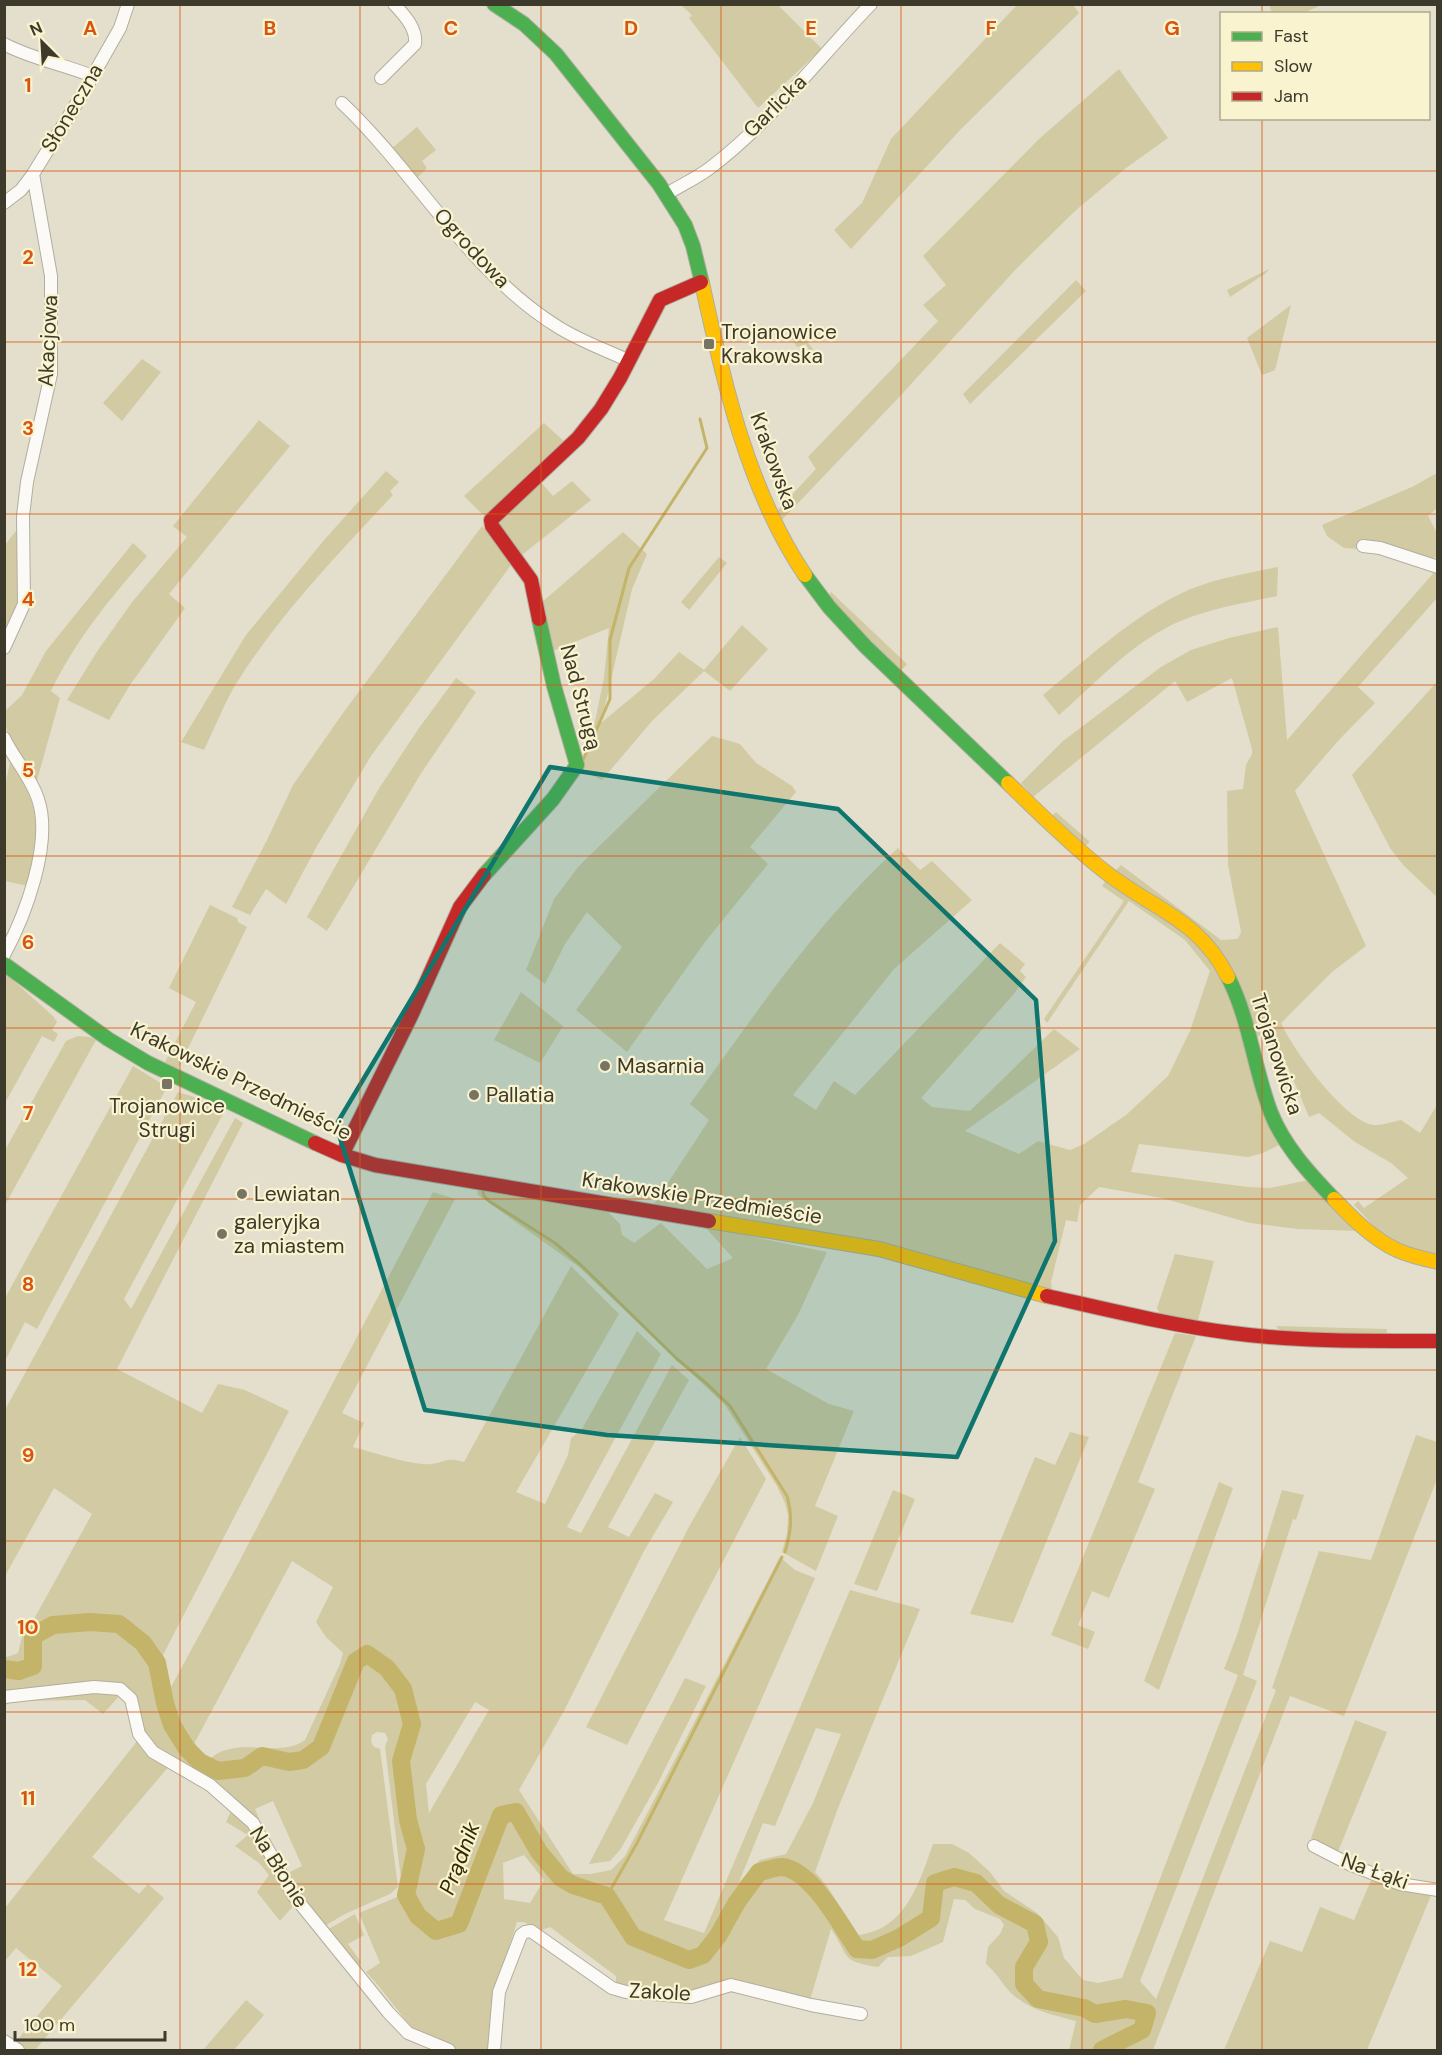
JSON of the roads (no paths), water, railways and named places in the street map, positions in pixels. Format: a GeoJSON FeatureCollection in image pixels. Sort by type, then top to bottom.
{"type":"FeatureCollection","features":[{"type":"Feature","properties":{"kind":"street","name":"Słoneczna"},"geometry":{"type":"LineString","coordinates":[[4,203],[21,190],[33,174],[120,28],[128,4]]}},
{"type":"Feature","properties":{"kind":"street"},"geometry":{"type":"LineString","coordinates":[[381,78],[412,48],[416,39],[414,30],[406,17],[394,4]]}},
{"type":"Feature","properties":{"kind":"street","name":"Krakowska"},"geometry":{"type":"LineString","coordinates":[[494,4],[527,26],[550,46],[667,194],[686,226],[742,441],[775,525],[800,568],[827,605],[879,658],[1064,836],[1110,875]]}},
{"type":"Feature","properties":{"kind":"street","name":"Garlicka"},"geometry":{"type":"LineString","coordinates":[[667,194],[709,169],[744,138],[787,96],[871,4]]}},
{"type":"Feature","properties":{"kind":"street"},"geometry":{"type":"LineString","coordinates":[[4,44],[25,54],[92,76]]}},
{"type":"Feature","properties":{"kind":"street","name":"Ogrodowa"},"geometry":{"type":"LineString","coordinates":[[342,103],[365,125],[431,205],[501,282],[559,328],[629,361]]}},
{"type":"Feature","properties":{"kind":"street","name":"Akacjowa"},"geometry":{"type":"LineString","coordinates":[[4,648],[24,604],[23,516],[27,482],[51,374],[51,276],[33,174]]}},
{"type":"Feature","properties":{"kind":"street","name":"Nad Strugą"},"geometry":{"type":"LineString","coordinates":[[342,1155],[411,1016],[460,907],[495,862],[555,798],[578,765],[554,686],[531,580],[492,526],[491,520],[578,438],[606,403],[660,300],[701,282]]}},
{"type":"Feature","properties":{"kind":"street"},"geometry":{"type":"LineString","coordinates":[[1363,546],[1380,548],[1437,567]]}},
{"type":"Feature","properties":{"kind":"street"},"geometry":{"type":"LineString","coordinates":[[4,738],[38,799],[41,831],[36,874],[29,898],[20,925],[4,955]]}},
{"type":"Feature","properties":{"kind":"street","name":"Trojanowicka"},"geometry":{"type":"LineString","coordinates":[[1110,875],[1189,926],[1208,945],[1222,964],[1235,991],[1272,1114],[1298,1159],[1376,1237],[1393,1248],[1437,1262]]}},
{"type":"Feature","properties":{"kind":"street","name":"Krakowskie Przedmieście"},"geometry":{"type":"LineString","coordinates":[[4,964],[88,1026],[137,1057],[342,1155],[402,1171],[879,1249],[1047,1296],[1170,1323],[1232,1333],[1318,1341],[1437,1341]]}},
{"type":"Feature","properties":{"kind":"street","name":"Na Błonie"},"geometry":{"type":"LineString","coordinates":[[4,1698],[94,1687],[120,1689],[131,1699],[139,1734],[153,1752],[210,1785],[253,1823],[294,1896],[388,2012],[408,2033],[449,2050]]}},
{"type":"Feature","properties":{"kind":"street","name":"Na Łąki"},"geometry":{"type":"LineString","coordinates":[[1314,1846],[1351,1865],[1400,1884],[1437,1890]]}},
{"type":"Feature","properties":{"kind":"street","name":"Zakole"},"geometry":{"type":"LineString","coordinates":[[494,2050],[499,1992],[521,1935],[531,1931],[612,1988],[626,1992],[691,1996],[731,1985],[811,2005],[861,2014]]}},
{"type":"Feature","properties":{"kind":"street"},"geometry":{"type":"LineString","coordinates":[[4,2041],[18,2050]]}},
{"type":"Feature","properties":{"kind":"waterway"},"geometry":{"type":"LineString","coordinates":[[583,760],[610,699],[610,640],[629,568],[707,448],[700,419]]}},
{"type":"Feature","properties":{"kind":"waterway"},"geometry":{"type":"LineString","coordinates":[[483,1192],[489,1201],[555,1243],[582,1266],[677,1359],[730,1406],[787,1496],[790,1524],[785,1552]]}},
{"type":"Feature","properties":{"kind":"waterway"},"geometry":{"type":"LineString","coordinates":[[607,1896],[637,1843],[782,1557]]}},
{"type":"Feature","properties":{"kind":"waterway","name":"Prądnik"},"geometry":{"type":"LineString","coordinates":[[4,1669],[19,1671],[33,1666],[33,1636],[53,1625],[90,1622],[119,1624],[143,1643],[157,1663],[172,1725],[187,1749],[200,1762],[218,1771],[245,1768],[262,1756],[289,1762],[303,1760],[321,1747],[356,1661],[367,1654],[387,1668],[403,1689],[412,1724],[401,1761],[408,1820],[416,1849],[406,1895],[418,1916],[436,1931],[459,1924],[501,1815],[516,1812],[539,1852],[561,1878],[573,1885],[607,1896],[633,1937],[689,1960],[703,1955],[718,1936],[737,1902],[759,1872],[782,1867],[793,1870],[815,1888],[857,1949],[872,1950],[899,1938],[931,1918],[935,1883],[954,1877],[976,1883],[999,1905],[1035,1924],[1039,1942],[1024,1967],[1024,1984],[1038,1999],[1084,2008],[1095,2014],[1126,2009],[1147,2013],[1142,2030],[1102,2050]]}},
{"type":"Feature","properties":{"kind":"place","name":"Trojanowice Krakowska"},"geometry":{"type":"Point","coordinates":[709,344]}},
{"type":"Feature","properties":{"kind":"place","name":"Masarnia"},"geometry":{"type":"Point","coordinates":[605,1066]}},
{"type":"Feature","properties":{"kind":"place","name":"Trojanowice Strugi"},"geometry":{"type":"Point","coordinates":[167,1084]}},
{"type":"Feature","properties":{"kind":"place","name":"Pallatia"},"geometry":{"type":"Point","coordinates":[474,1095]}},
{"type":"Feature","properties":{"kind":"place","name":"Lewiatan"},"geometry":{"type":"Point","coordinates":[242,1194]}},
{"type":"Feature","properties":{"kind":"place","name":"galeryjka za miastem"},"geometry":{"type":"Point","coordinates":[222,1234]}}]}
